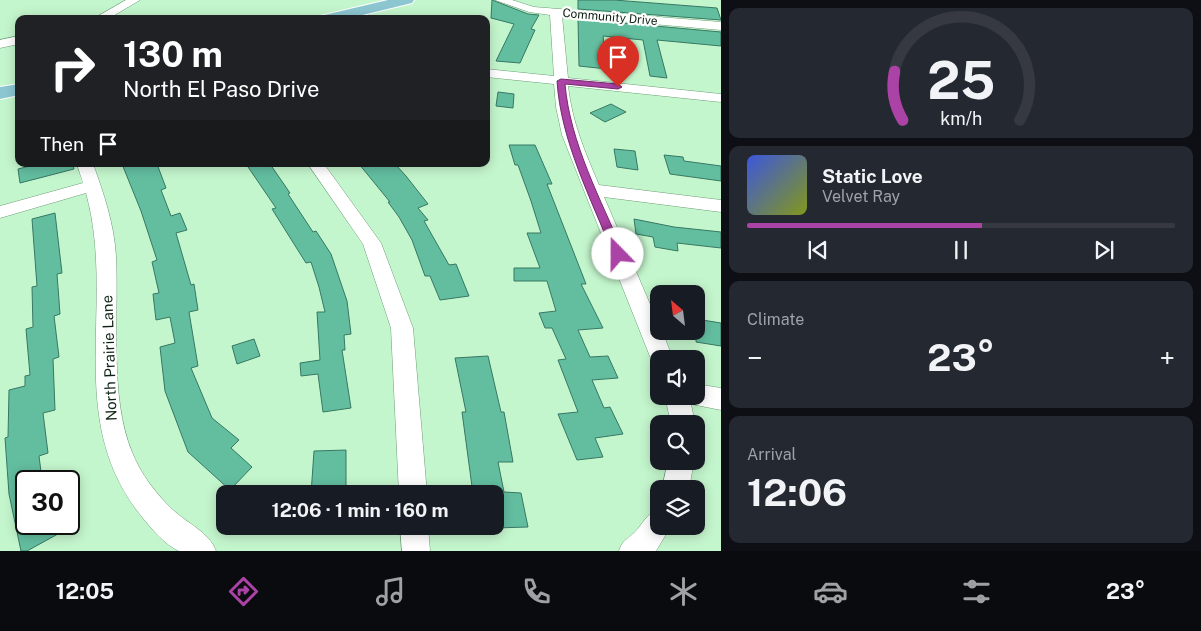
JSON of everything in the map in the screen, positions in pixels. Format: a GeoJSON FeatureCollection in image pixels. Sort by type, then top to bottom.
{"type":"FeatureCollection","features":[{"type":"Feature","properties":{"kind":"main road"},"geometry":{"type":"LineString","coordinates":[[364,15],[407,0]]}},
{"type":"Feature","properties":{"kind":"main road"},"geometry":{"type":"LineString","coordinates":[[0,93],[15,90]]}},
{"type":"Feature","properties":{"kind":"street"},"geometry":{"type":"LineString","coordinates":[[106,15],[134,0]]}},
{"type":"Feature","properties":{"kind":"street","name":"Community Drive"},"geometry":{"type":"LineString","coordinates":[[501,0],[520,8],[721,26]]}},
{"type":"Feature","properties":{"kind":"street"},"geometry":{"type":"LineString","coordinates":[[556,12],[566,122],[658,350]]}},
{"type":"Feature","properties":{"kind":"street"},"geometry":{"type":"LineString","coordinates":[[0,44],[15,41]]}},
{"type":"Feature","properties":{"kind":"street"},"geometry":{"type":"LineString","coordinates":[[490,73],[721,98]]}},
{"type":"Feature","properties":{"kind":"street","name":"North Prairie Lane"},"geometry":{"type":"LineString","coordinates":[[86,167],[100,217],[106,254],[108,397],[112,432],[122,464],[130,480],[151,508],[174,531],[202,551]]}},
{"type":"Feature","properties":{"kind":"street"},"geometry":{"type":"LineString","coordinates":[[318,167],[372,244],[402,328],[412,485]]}},
{"type":"Feature","properties":{"kind":"street"},"geometry":{"type":"LineString","coordinates":[[0,212],[92,186]]}},
{"type":"Feature","properties":{"kind":"street"},"geometry":{"type":"LineString","coordinates":[[592,190],[721,206]]}},
{"type":"Feature","properties":{"kind":"street"},"geometry":{"type":"LineString","coordinates":[[705,397],[721,399]]}},
{"type":"Feature","properties":{"kind":"street"},"geometry":{"type":"LineString","coordinates":[[633,551],[650,534]]}},
{"type":"Feature","properties":{"kind":"street"},"geometry":{"type":"LineString","coordinates":[[415,535],[416,551]]}},
{"type":"Feature","properties":{"kind":"building"},"geometry":{"type":"Polygon","coordinates":[[[492,0],[528,14],[539,15],[531,29],[535,30],[520,63],[496,61],[514,24],[491,18],[492,0]]]}},
{"type":"Feature","properties":{"kind":"building"},"geometry":{"type":"Polygon","coordinates":[[[578,0],[614,0],[717,8],[721,20],[578,9],[578,0]]]}},
{"type":"Feature","properties":{"kind":"building"},"geometry":{"type":"Polygon","coordinates":[[[578,19],[721,32],[721,46],[657,40],[667,78],[650,76],[643,40],[603,36],[607,69],[579,66],[578,19]]]}},
{"type":"Feature","properties":{"kind":"building"},"geometry":{"type":"Polygon","coordinates":[[[498,92],[514,94],[513,108],[496,106],[498,92]]]}},
{"type":"Feature","properties":{"kind":"building"},"geometry":{"type":"Polygon","coordinates":[[[611,104],[626,112],[605,122],[590,113],[611,104]]]}},
{"type":"Feature","properties":{"kind":"building"},"geometry":{"type":"Polygon","coordinates":[[[509,145],[535,145],[552,184],[547,184],[586,284],[581,284],[603,328],[578,330],[590,357],[608,356],[618,378],[592,380],[604,408],[610,407],[623,434],[595,438],[603,457],[577,460],[558,414],[578,412],[558,360],[566,359],[552,328],[545,328],[539,313],[556,311],[547,281],[514,281],[514,268],[540,268],[527,233],[541,233],[518,165],[515,165],[509,145]]]}},
{"type":"Feature","properties":{"kind":"building"},"geometry":{"type":"Polygon","coordinates":[[[614,149],[635,151],[638,170],[617,167],[614,149]]]}},
{"type":"Feature","properties":{"kind":"building"},"geometry":{"type":"Polygon","coordinates":[[[664,155],[683,157],[684,161],[721,166],[721,181],[670,174],[664,155]]]}},
{"type":"Feature","properties":{"kind":"building"},"geometry":{"type":"Polygon","coordinates":[[[26,167],[74,167],[74,169],[20,183],[18,169],[26,167]]]}},
{"type":"Feature","properties":{"kind":"building"},"geometry":{"type":"Polygon","coordinates":[[[123,167],[158,167],[166,188],[161,190],[171,216],[180,213],[187,230],[176,233],[191,285],[194,284],[198,310],[189,312],[198,366],[191,368],[212,418],[239,440],[231,448],[252,467],[235,485],[224,485],[188,452],[165,391],[160,347],[175,343],[170,317],[156,320],[153,294],[159,293],[152,262],[157,260],[141,211],[123,167]]]}},
{"type":"Feature","properties":{"kind":"building"},"geometry":{"type":"Polygon","coordinates":[[[248,167],[272,167],[313,232],[316,231],[331,254],[347,301],[351,334],[344,335],[345,350],[342,350],[351,408],[323,412],[318,374],[301,376],[300,363],[320,360],[317,312],[325,312],[311,262],[306,263],[272,209],[276,208],[248,167]]]}},
{"type":"Feature","properties":{"kind":"building"},"geometry":{"type":"Polygon","coordinates":[[[361,167],[398,167],[406,176],[428,204],[418,208],[428,220],[424,221],[449,265],[456,264],[469,296],[440,300],[430,276],[425,276],[412,240],[388,202],[390,202],[361,167]]]}},
{"type":"Feature","properties":{"kind":"building"},"geometry":{"type":"Polygon","coordinates":[[[55,213],[62,273],[57,274],[60,314],[54,316],[59,357],[53,359],[55,410],[43,413],[48,453],[39,456],[41,470],[15,470],[15,522],[9,494],[5,438],[8,437],[9,390],[25,386],[25,376],[30,375],[26,329],[33,327],[32,287],[37,286],[32,219],[55,213]]]}},
{"type":"Feature","properties":{"kind":"building"},"geometry":{"type":"Polygon","coordinates":[[[634,219],[674,227],[721,232],[721,248],[677,243],[678,251],[655,247],[653,237],[636,234],[634,219]]]}},
{"type":"Feature","properties":{"kind":"building"},"geometry":{"type":"Polygon","coordinates":[[[705,320],[721,323],[721,346],[696,342],[696,340],[705,340],[705,320]]]}},
{"type":"Feature","properties":{"kind":"building"},"geometry":{"type":"Polygon","coordinates":[[[254,339],[260,356],[237,364],[232,346],[254,339]]]}},
{"type":"Feature","properties":{"kind":"building"},"geometry":{"type":"Polygon","coordinates":[[[488,356],[501,412],[504,412],[513,462],[498,462],[503,485],[472,485],[462,412],[466,412],[455,358],[488,356]]]}},
{"type":"Feature","properties":{"kind":"building"},"geometry":{"type":"Polygon","coordinates":[[[346,450],[346,485],[312,485],[314,451],[346,450]]]}},
{"type":"Feature","properties":{"kind":"building"},"geometry":{"type":"Polygon","coordinates":[[[504,492],[521,493],[528,527],[504,528],[504,492]]]}},
{"type":"Feature","properties":{"kind":"building"},"geometry":{"type":"Polygon","coordinates":[[[18,535],[56,535],[27,551],[21,551],[18,535]]]}},
{"type":"Feature","properties":{"kind":"route"},"geometry":{"type":"LineString","coordinates":[[618,87],[561,81],[564,116],[570,135],[618,254]]}}]}
